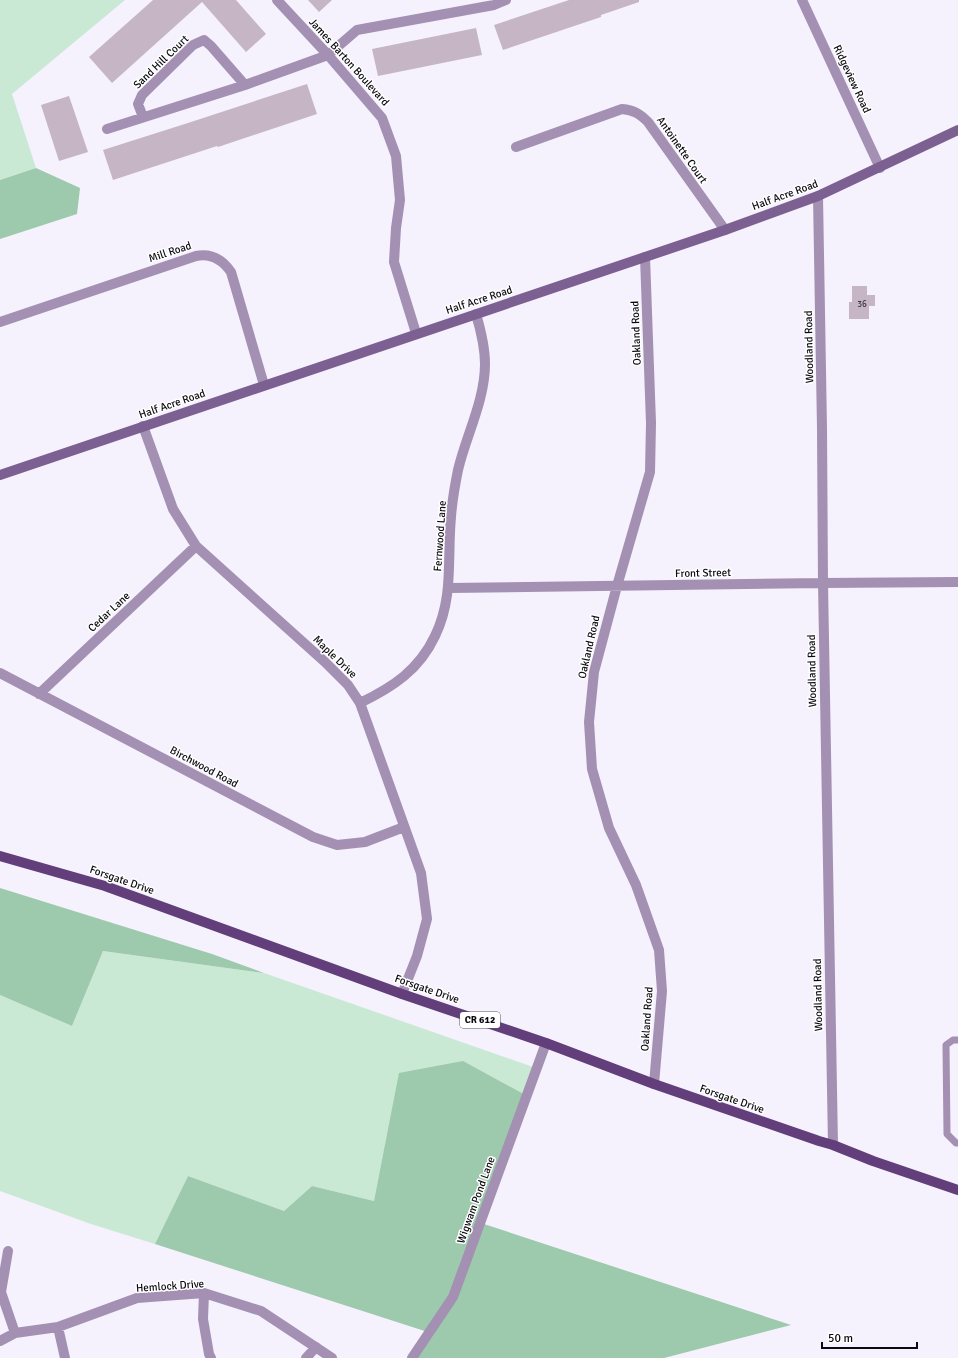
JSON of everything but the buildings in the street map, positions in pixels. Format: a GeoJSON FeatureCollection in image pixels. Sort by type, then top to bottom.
{"type":"FeatureCollection","features":[{"type":"Feature","properties":{"kind":"main road","name":"Forsgate Drive"},"geometry":{"type":"LineString","coordinates":[[0,856],[105,886],[402,994],[546,1043],[654,1084],[833,1145],[958,1190]]}},
{"type":"Feature","properties":{"kind":"street","name":"James Barton Boulevard"},"geometry":{"type":"LineString","coordinates":[[276,0],[328,55],[382,118],[396,156],[400,200],[396,228],[394,262],[416,333]]}},
{"type":"Feature","properties":{"kind":"street"},"geometry":{"type":"LineString","coordinates":[[107,129],[246,85],[328,55],[357,30],[506,0]]}},
{"type":"Feature","properties":{"kind":"street","name":"Ridgeview Road"},"geometry":{"type":"LineString","coordinates":[[802,0],[880,168]]}},
{"type":"Feature","properties":{"kind":"street","name":"Sand Hill Court"},"geometry":{"type":"LineString","coordinates":[[143,118],[138,104],[142,95],[193,44],[204,40],[212,46],[246,85]]}},
{"type":"Feature","properties":{"kind":"street","name":"Antoinette Court"},"geometry":{"type":"LineString","coordinates":[[516,147],[622,109],[632,110],[641,115],[648,122],[724,230]]}},
{"type":"Feature","properties":{"kind":"street","name":"Half Acre Road"},"geometry":{"type":"LineString","coordinates":[[0,475],[724,230],[818,196],[958,130]]}},
{"type":"Feature","properties":{"kind":"street","name":"Woodland Road"},"geometry":{"type":"LineString","coordinates":[[818,196],[822,428],[822,583],[833,1145]]}},
{"type":"Feature","properties":{"kind":"street","name":"Mill Road"},"geometry":{"type":"LineString","coordinates":[[0,322],[196,256],[204,254],[210,255],[226,265],[231,272],[264,385]]}},
{"type":"Feature","properties":{"kind":"street","name":"Oakland Road"},"geometry":{"type":"LineString","coordinates":[[645,257],[651,423],[650,472],[594,672],[589,722],[592,769],[609,828],[636,885],[659,950],[662,991],[654,1084]]}},
{"type":"Feature","properties":{"kind":"street","name":"Fernwood Lane"},"geometry":{"type":"LineString","coordinates":[[360,703],[401,680],[421,660],[435,637],[444,616],[448,588],[451,518],[458,470],[481,393],[485,365],[482,337],[476,314]]}},
{"type":"Feature","properties":{"kind":"street","name":"Maple Drive"},"geometry":{"type":"LineString","coordinates":[[143,426],[173,509],[196,546],[325,662],[348,685],[360,703],[420,873],[427,919],[417,956],[402,994]]}},
{"type":"Feature","properties":{"kind":"street","name":"Cedar Lane"},"geometry":{"type":"LineString","coordinates":[[39,694],[196,546]]}},
{"type":"Feature","properties":{"kind":"street","name":"Front Street"},"geometry":{"type":"LineString","coordinates":[[448,588],[958,582]]}},
{"type":"Feature","properties":{"kind":"street","name":"Birchwood Road"},"geometry":{"type":"LineString","coordinates":[[0,673],[313,837],[337,845],[365,842],[404,827]]}},
{"type":"Feature","properties":{"kind":"street","name":"Wigwam Pond Lane"},"geometry":{"type":"LineString","coordinates":[[412,1358],[453,1297],[546,1043]]}},
{"type":"Feature","properties":{"kind":"street"},"geometry":{"type":"LineString","coordinates":[[8,1251],[1,1292],[15,1333]]}},
{"type":"Feature","properties":{"kind":"street"},"geometry":{"type":"LineString","coordinates":[[204,1293],[203,1319],[210,1358]]}},
{"type":"Feature","properties":{"kind":"street","name":"Hemlock Drive"},"geometry":{"type":"LineString","coordinates":[[0,1341],[15,1333],[58,1327],[137,1298],[204,1293],[261,1311],[332,1358]]}},
{"type":"Feature","properties":{"kind":"street"},"geometry":{"type":"LineString","coordinates":[[58,1327],[65,1358]]}},
{"type":"Feature","properties":{"kind":"street"},"geometry":{"type":"LineString","coordinates":[[306,1358],[316,1347]]}},
{"type":"Feature","properties":{"kind":"lane"},"geometry":{"type":"LineString","coordinates":[[958,1040],[953,1040],[946,1045],[947,1134],[956,1143],[958,1143]]}},
{"type":"Feature","properties":{"kind":"green space"},"geometry":{"type":"Polygon","coordinates":[[[0,0],[125,0],[12,94],[36,168],[0,180],[0,0]]]}},
{"type":"Feature","properties":{"kind":"green space"},"geometry":{"type":"Polygon","coordinates":[[[36,168],[80,188],[77,214],[0,239],[0,180],[36,168]]]}},
{"type":"Feature","properties":{"kind":"green space"},"geometry":{"type":"Polygon","coordinates":[[[0,888],[212,954],[264,973],[103,951],[72,1026],[0,995],[0,888]]]}},
{"type":"Feature","properties":{"kind":"green space"},"geometry":{"type":"Polygon","coordinates":[[[103,951],[264,973],[539,1069],[529,1097],[400,1073],[374,1201],[312,1186],[284,1211],[188,1176],[155,1244],[91,1224],[0,1191],[0,995],[72,1026],[103,951]]]}},
{"type":"Feature","properties":{"kind":"green space"},"geometry":{"type":"Polygon","coordinates":[[[463,1061],[529,1097],[484,1224],[791,1325],[664,1358],[416,1358],[434,1334],[155,1244],[188,1176],[284,1211],[312,1186],[374,1201],[399,1073],[463,1061]]]}}]}
